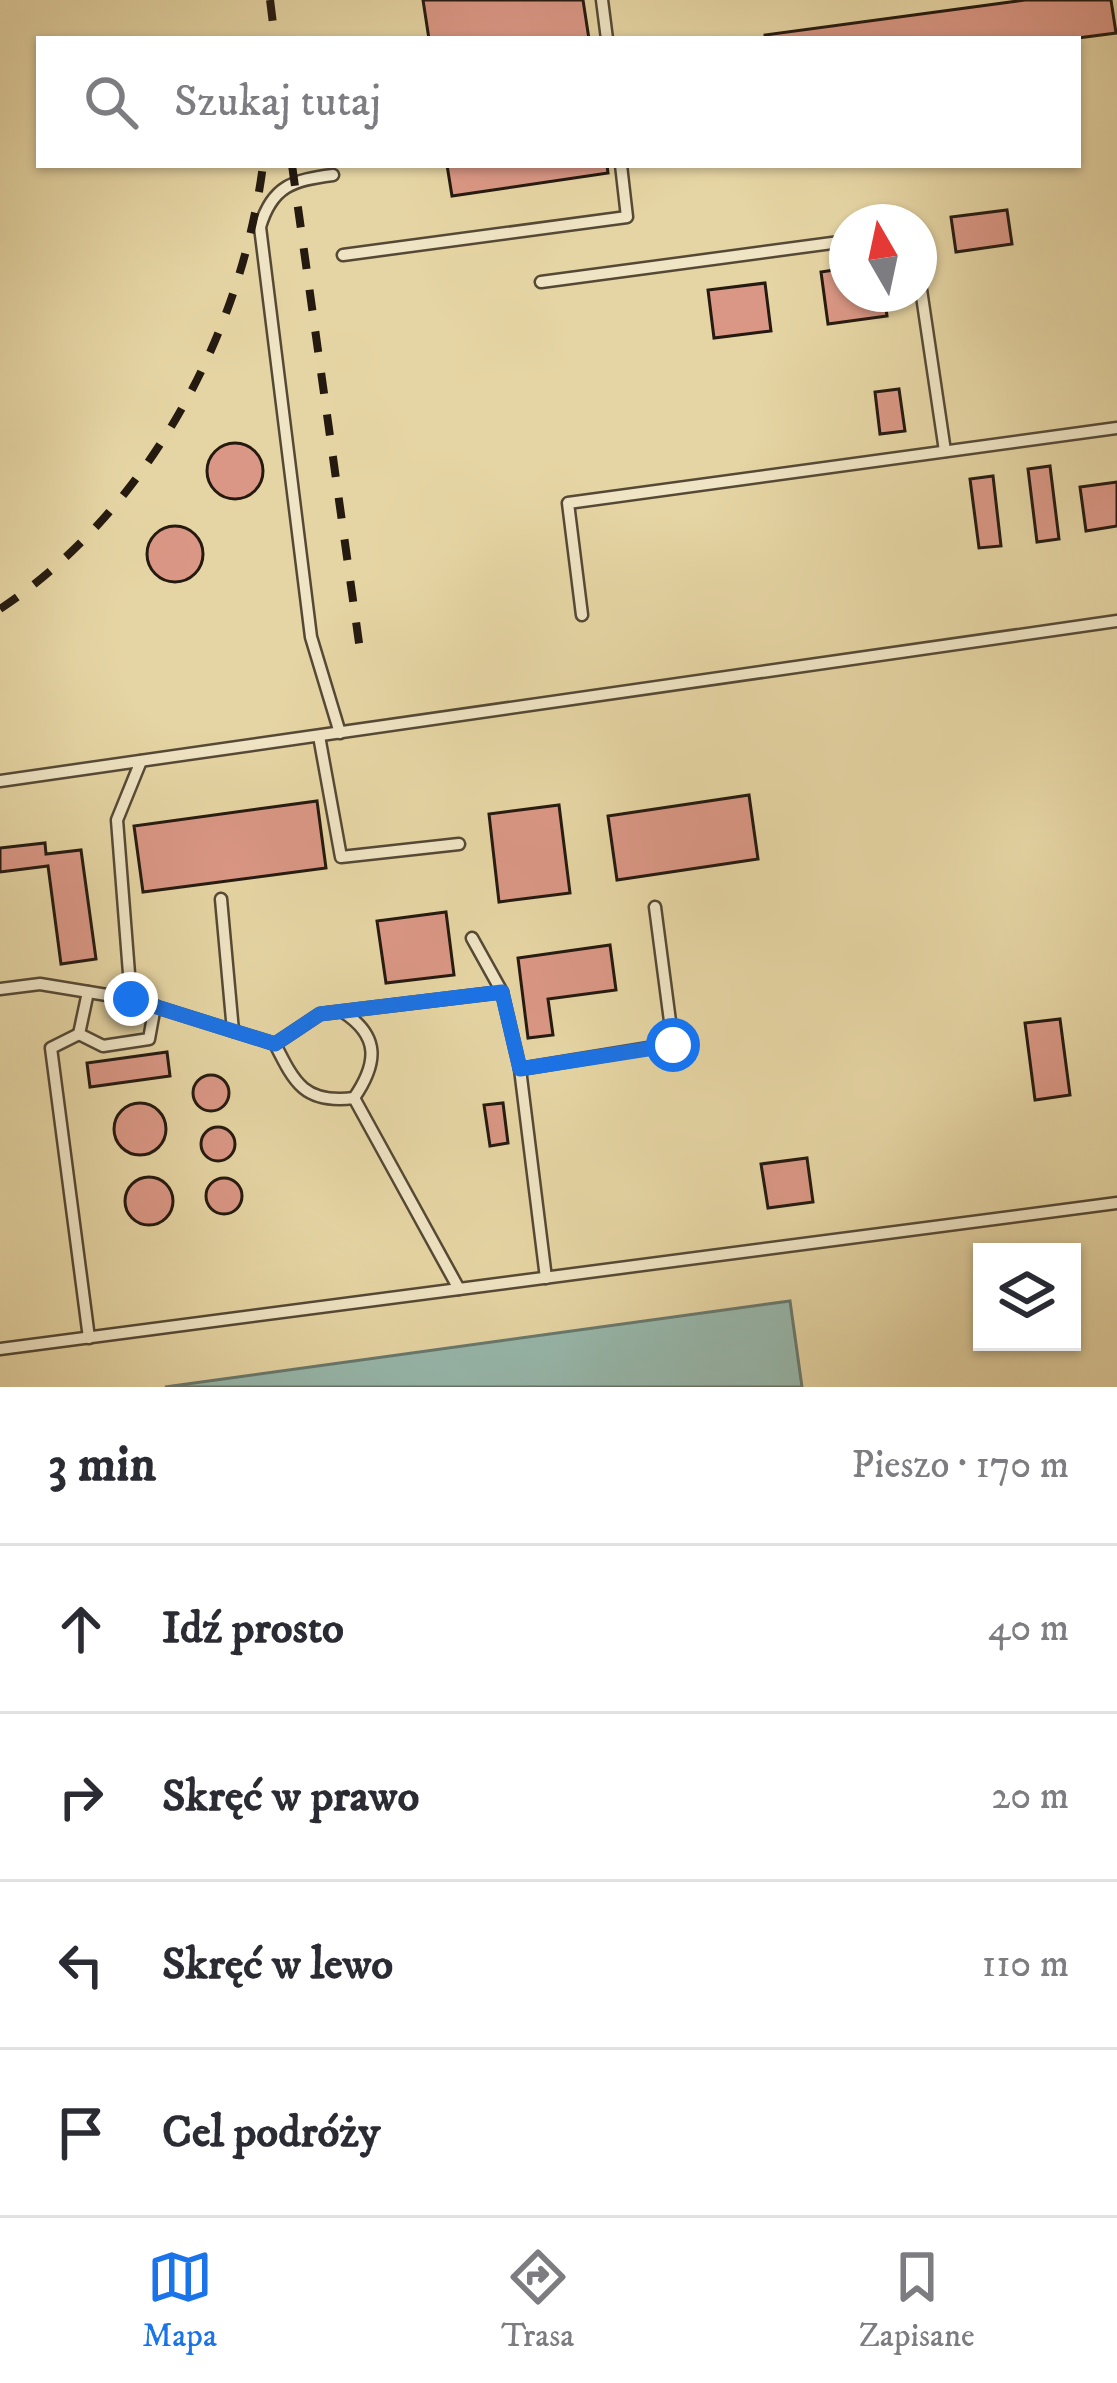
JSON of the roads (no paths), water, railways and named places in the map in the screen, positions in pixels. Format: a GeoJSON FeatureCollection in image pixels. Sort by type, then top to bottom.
{"type":"FeatureCollection","features":[{"type":"Feature","properties":{"kind":"lane"},"geometry":{"type":"LineString","coordinates":[[602,0],[607,36]]}},
{"type":"Feature","properties":{"kind":"lane"},"geometry":{"type":"LineString","coordinates":[[343,255],[627,217],[621,168]]}},
{"type":"Feature","properties":{"kind":"lane"},"geometry":{"type":"LineString","coordinates":[[333,175],[286,185],[267,203],[260,226],[311,637],[340,733]]}},
{"type":"Feature","properties":{"kind":"lane"},"geometry":{"type":"LineString","coordinates":[[541,283],[829,244]]}},
{"type":"Feature","properties":{"kind":"lane"},"geometry":{"type":"LineString","coordinates":[[924,312],[945,452]]}},
{"type":"Feature","properties":{"kind":"lane"},"geometry":{"type":"LineString","coordinates":[[582,615],[568,503],[1117,428]]}},
{"type":"Feature","properties":{"kind":"lane"},"geometry":{"type":"LineString","coordinates":[[0,781],[1117,621]]}},
{"type":"Feature","properties":{"kind":"lane"},"geometry":{"type":"LineString","coordinates":[[320,736],[341,857],[459,844]]}},
{"type":"Feature","properties":{"kind":"lane"},"geometry":{"type":"LineString","coordinates":[[131,999],[117,820],[141,761]]}},
{"type":"Feature","properties":{"kind":"lane"},"geometry":{"type":"LineString","coordinates":[[221,899],[233,1030]]}},
{"type":"Feature","properties":{"kind":"lane"},"geometry":{"type":"LineString","coordinates":[[520,1069],[673,1045],[655,907]]}},
{"type":"Feature","properties":{"kind":"lane"},"geometry":{"type":"LineString","coordinates":[[472,938],[502,992],[520,1069],[546,1278]]}},
{"type":"Feature","properties":{"kind":"lane"},"geometry":{"type":"LineString","coordinates":[[0,989],[40,984],[131,999],[275,1044],[291,1076],[308,1093],[329,1101],[354,1098],[366,1081],[370,1039],[360,1023],[343,1012]]}},
{"type":"Feature","properties":{"kind":"lane"},"geometry":{"type":"LineString","coordinates":[[79,1034],[88,992]]}},
{"type":"Feature","properties":{"kind":"lane"},"geometry":{"type":"LineString","coordinates":[[275,1044],[320,1014],[502,992]]}},
{"type":"Feature","properties":{"kind":"lane"},"geometry":{"type":"LineString","coordinates":[[79,1034],[103,1046],[149,1039],[155,1006]]}},
{"type":"Feature","properties":{"kind":"lane"},"geometry":{"type":"LineString","coordinates":[[79,1034],[51,1048],[89,1337]]}},
{"type":"Feature","properties":{"kind":"lane"},"geometry":{"type":"LineString","coordinates":[[354,1098],[459,1289]]}},
{"type":"Feature","properties":{"kind":"lane"},"geometry":{"type":"LineString","coordinates":[[0,1349],[1117,1203]]}},
{"type":"Feature","properties":{"kind":"water"},"geometry":{"type":"Polygon","coordinates":[[[790,1301],[802,1387],[165,1387],[790,1301]]]}},
{"type":"Feature","properties":{"kind":"railway"},"geometry":{"type":"LineString","coordinates":[[270,0],[275,36]]}},
{"type":"Feature","properties":{"kind":"railway"},"geometry":{"type":"LineString","coordinates":[[0,609],[100,523],[142,471],[178,415],[209,355],[233,293],[262,168]]}},
{"type":"Feature","properties":{"kind":"railway"},"geometry":{"type":"LineString","coordinates":[[292,168],[360,650]]}}]}
